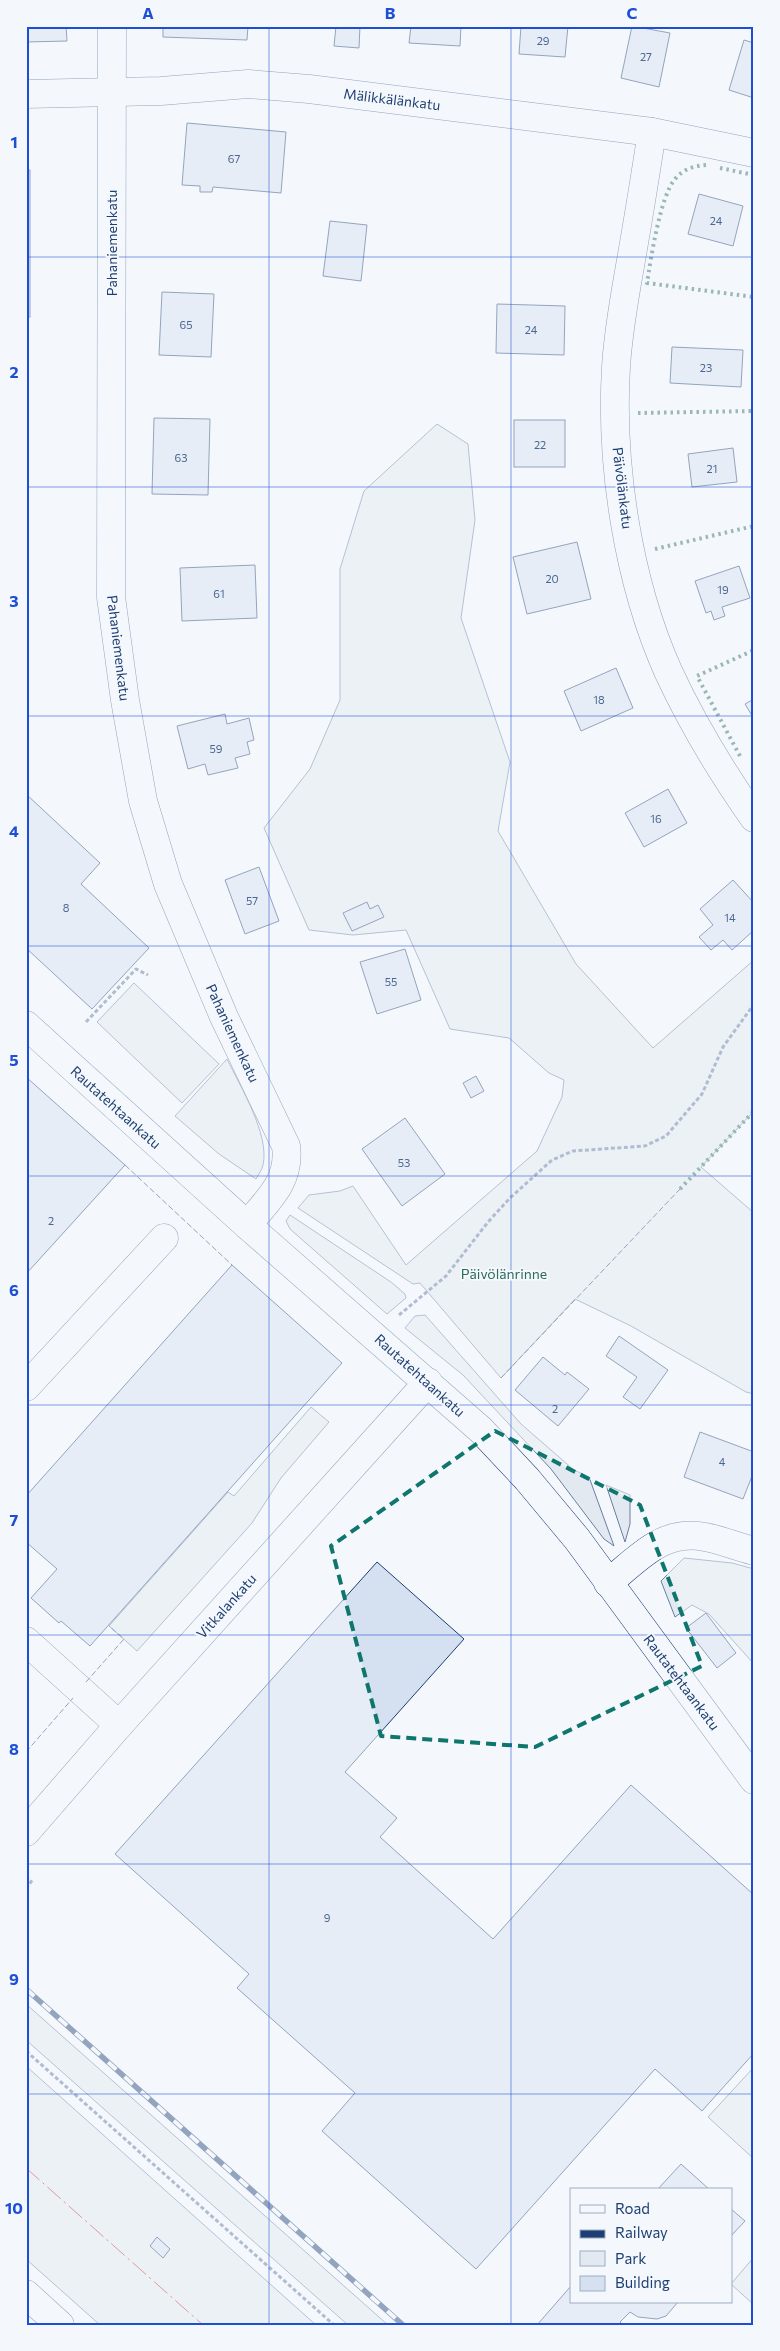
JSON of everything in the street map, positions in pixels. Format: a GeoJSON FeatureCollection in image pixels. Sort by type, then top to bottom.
{"type":"FeatureCollection","features":[{"type":"Feature","properties":{"kind":"street","name":"Pahaniemenkatu"},"geometry":{"type":"LineString","coordinates":[[112,26],[111,597],[125,700],[143,800],[168,884],[224,1017],[286,1146],[287,1169],[281,1184],[247,1225]]}},
{"type":"Feature","properties":{"kind":"street","name":"Mälikkälänkatu"},"geometry":{"type":"LineString","coordinates":[[26,94],[161,91],[248,84],[309,89],[652,132],[754,153]]}},
{"type":"Feature","properties":{"kind":"street","name":"Päivölänkatu"},"geometry":{"type":"LineString","coordinates":[[652,132],[621,320],[616,368],[616,424],[624,515],[639,585],[652,630],[668,670],[711,753],[754,818]]}},
{"type":"Feature","properties":{"kind":"street","name":"Rautatehtaankatu"},"geometry":{"type":"LineString","coordinates":[[26,1025],[247,1225],[481,1430],[527,1479],[577,1539],[754,1780]]}},
{"type":"Feature","properties":{"kind":"street"},"geometry":{"type":"LineString","coordinates":[[26,1387],[164,1238]]}},
{"type":"Feature","properties":{"kind":"street","name":"Vitkalankatu"},"geometry":{"type":"LineString","coordinates":[[26,1832],[119,1725],[428,1382]]}},
{"type":"Feature","properties":{"kind":"street"},"geometry":{"type":"LineString","coordinates":[[608,1583],[659,1543],[680,1535],[704,1537],[754,1551]]}},
{"type":"Feature","properties":{"kind":"street"},"geometry":{"type":"LineString","coordinates":[[26,1641],[119,1725]]}},
{"type":"Feature","properties":{"kind":"street"},"geometry":{"type":"LineString","coordinates":[[26,2294],[60,2325]]}},
{"type":"Feature","properties":{"kind":"path"},"geometry":{"type":"LineString","coordinates":[[86,1022],[136,969],[148,975]]}},
{"type":"Feature","properties":{"kind":"path"},"geometry":{"type":"LineString","coordinates":[[393,1321],[446,1276],[488,1222],[510,1198],[552,1160],[573,1151],[645,1146],[666,1136],[702,1094],[723,1047],[754,1004]]}},
{"type":"Feature","properties":{"kind":"path"},"geometry":{"type":"LineString","coordinates":[[26,1889],[33,1879]]}},
{"type":"Feature","properties":{"kind":"path"},"geometry":{"type":"LineString","coordinates":[[26,2051],[334,2325]]}},
{"type":"Feature","properties":{"kind":"highlighted area"},"geometry":{"type":"Polygon","coordinates":[[[495,1431],[640,1505],[702,1666],[535,1747],[381,1736],[331,1546],[495,1431]]]}},
{"type":"Feature","properties":{"kind":"green space","name":"Päivölänrinne"},"geometry":{"type":"Polygon","coordinates":[[[437,424],[468,444],[475,520],[461,618],[510,762],[498,831],[576,964],[653,1048],[754,960],[754,1111],[701,1167],[754,1213],[754,1394],[746,1392],[631,1326],[575,1299],[501,1378],[420,1283],[413,1284],[298,1208],[309,1195],[340,1191],[353,1186],[406,1265],[537,1151],[562,1097],[564,1080],[549,1073],[509,1038],[450,1029],[406,930],[353,935],[309,930],[264,828],[310,769],[340,700],[340,569],[364,491],[437,424]]]}},
{"type":"Feature","properties":{"kind":"green space"},"geometry":{"type":"Polygon","coordinates":[[[227,1059],[246,1096],[262,1140],[263,1165],[256,1179],[219,1154],[175,1116],[227,1059]]]}},
{"type":"Feature","properties":{"kind":"green space"},"geometry":{"type":"Polygon","coordinates":[[[290,1215],[391,1282],[405,1294],[406,1298],[387,1314],[290,1229],[286,1221],[290,1215]]]}},
{"type":"Feature","properties":{"kind":"green space"},"geometry":{"type":"Polygon","coordinates":[[[425,1315],[521,1424],[574,1470],[589,1477],[614,1546],[604,1539],[551,1469],[463,1375],[405,1328],[415,1316],[425,1315]]]}},
{"type":"Feature","properties":{"kind":"green space"},"geometry":{"type":"Polygon","coordinates":[[[606,1485],[630,1495],[630,1524],[625,1542],[606,1485]]]}},
{"type":"Feature","properties":{"kind":"green space"},"geometry":{"type":"Polygon","coordinates":[[[684,1558],[732,1563],[754,1569],[754,1664],[709,1614],[692,1605],[675,1617],[661,1581],[684,1558]]]}},
{"type":"Feature","properties":{"kind":"green space"},"geometry":{"type":"Polygon","coordinates":[[[26,2004],[388,2325],[348,2325],[26,2040],[26,2004]]]}},
{"type":"Feature","properties":{"kind":"green space"},"geometry":{"type":"Polygon","coordinates":[[[26,2066],[316,2325],[100,2325],[26,2259],[26,2066]]]}},
{"type":"Feature","properties":{"kind":"shaded area"},"geometry":{"type":"Polygon","coordinates":[[[134,983],[219,1064],[182,1103],[97,1022],[134,983]]]}},
{"type":"Feature","properties":{"kind":"shaded area"},"geometry":{"type":"Polygon","coordinates":[[[311,1407],[329,1422],[281,1478],[252,1523],[137,1651],[109,1626],[228,1492],[234,1496],[311,1407]]]}},
{"type":"Feature","properties":{"kind":"shaded area"},"geometry":{"type":"Polygon","coordinates":[[[754,2067],[754,2159],[708,2117],[754,2067]]]}},
{"type":"Feature","properties":{"kind":"shaded area"},"geometry":{"type":"Polygon","coordinates":[[[754,2257],[754,2305],[732,2283],[754,2257]]]}},
{"type":"Feature","properties":{"kind":"building"},"geometry":{"type":"Polygon","coordinates":[[[26,26],[66,26],[67,41],[26,42],[26,26]]]}},
{"type":"Feature","properties":{"kind":"building"},"geometry":{"type":"Polygon","coordinates":[[[163,26],[248,26],[247,40],[163,37],[163,26]]]}},
{"type":"Feature","properties":{"kind":"building"},"geometry":{"type":"Polygon","coordinates":[[[336,26],[360,26],[359,48],[334,46],[336,26]]]}},
{"type":"Feature","properties":{"kind":"building"},"geometry":{"type":"Polygon","coordinates":[[[411,26],[461,26],[460,46],[409,43],[411,26]]]}},
{"type":"Feature","properties":{"kind":"building"},"geometry":{"type":"Polygon","coordinates":[[[521,26],[568,26],[565,57],[519,54],[521,26]]]}},
{"type":"Feature","properties":{"kind":"building"},"geometry":{"type":"Polygon","coordinates":[[[632,26],[670,33],[659,87],[621,78],[632,26]]]}},
{"type":"Feature","properties":{"kind":"building"},"geometry":{"type":"Polygon","coordinates":[[[744,40],[754,43],[754,98],[729,90],[744,40]]]}},
{"type":"Feature","properties":{"kind":"building"},"geometry":{"type":"Polygon","coordinates":[[[187,123],[286,132],[281,193],[213,187],[212,192],[200,192],[200,186],[182,185],[187,123]]]}},
{"type":"Feature","properties":{"kind":"building"},"geometry":{"type":"Polygon","coordinates":[[[26,170],[30,170],[30,317],[26,317],[26,170]]]}},
{"type":"Feature","properties":{"kind":"building"},"geometry":{"type":"Polygon","coordinates":[[[699,194],[743,206],[733,246],[688,234],[699,194]]]}},
{"type":"Feature","properties":{"kind":"building"},"geometry":{"type":"Polygon","coordinates":[[[330,221],[367,225],[361,281],[323,276],[330,221]]]}},
{"type":"Feature","properties":{"kind":"building"},"geometry":{"type":"Polygon","coordinates":[[[162,292],[214,294],[211,357],[159,355],[162,292]]]}},
{"type":"Feature","properties":{"kind":"building"},"geometry":{"type":"Polygon","coordinates":[[[497,304],[565,306],[564,355],[496,353],[497,304]]]}},
{"type":"Feature","properties":{"kind":"building"},"geometry":{"type":"Polygon","coordinates":[[[672,347],[743,350],[741,387],[670,383],[672,347]]]}},
{"type":"Feature","properties":{"kind":"building"},"geometry":{"type":"Polygon","coordinates":[[[154,418],[210,419],[208,495],[152,494],[154,418]]]}},
{"type":"Feature","properties":{"kind":"building"},"geometry":{"type":"Polygon","coordinates":[[[514,420],[565,420],[565,467],[514,467],[514,420]]]}},
{"type":"Feature","properties":{"kind":"building"},"geometry":{"type":"Polygon","coordinates":[[[733,448],[737,482],[692,487],[688,454],[733,448]]]}},
{"type":"Feature","properties":{"kind":"building"},"geometry":{"type":"Polygon","coordinates":[[[577,542],[591,599],[527,614],[513,557],[577,542]]]}},
{"type":"Feature","properties":{"kind":"building"},"geometry":{"type":"Polygon","coordinates":[[[255,565],[257,618],[182,621],[180,568],[255,565]]]}},
{"type":"Feature","properties":{"kind":"building"},"geometry":{"type":"Polygon","coordinates":[[[739,566],[750,598],[722,607],[725,616],[714,620],[711,611],[706,613],[695,581],[739,566]]]}},
{"type":"Feature","properties":{"kind":"building"},"geometry":{"type":"Polygon","coordinates":[[[616,668],[633,708],[581,731],[564,691],[616,668]]]}},
{"type":"Feature","properties":{"kind":"building"},"geometry":{"type":"Polygon","coordinates":[[[754,699],[754,719],[745,704],[754,699]]]}},
{"type":"Feature","properties":{"kind":"building"},"geometry":{"type":"Polygon","coordinates":[[[225,714],[227,724],[249,718],[254,740],[247,742],[250,754],[235,758],[238,768],[208,775],[205,764],[188,769],[177,726],[225,714]]]}},
{"type":"Feature","properties":{"kind":"building"},"geometry":{"type":"Polygon","coordinates":[[[668,789],[687,823],[644,847],[625,813],[668,789]]]}},
{"type":"Feature","properties":{"kind":"building"},"geometry":{"type":"Polygon","coordinates":[[[26,794],[100,863],[81,884],[149,948],[92,1009],[26,948],[26,794]]]}},
{"type":"Feature","properties":{"kind":"building"},"geometry":{"type":"Polygon","coordinates":[[[259,867],[279,921],[245,934],[225,880],[259,867]]]}},
{"type":"Feature","properties":{"kind":"building"},"geometry":{"type":"Polygon","coordinates":[[[733,880],[754,903],[754,930],[732,950],[723,940],[711,950],[699,937],[713,925],[700,909],[733,880]]]}},
{"type":"Feature","properties":{"kind":"building"},"geometry":{"type":"Polygon","coordinates":[[[367,902],[370,909],[378,905],[384,917],[352,931],[343,913],[367,902]]]}},
{"type":"Feature","properties":{"kind":"building"},"geometry":{"type":"Polygon","coordinates":[[[405,949],[421,1000],[377,1014],[360,962],[405,949]]]}},
{"type":"Feature","properties":{"kind":"building"},"geometry":{"type":"Polygon","coordinates":[[[476,1076],[484,1091],[471,1098],[463,1083],[476,1076]]]}},
{"type":"Feature","properties":{"kind":"building"},"geometry":{"type":"Polygon","coordinates":[[[26,1077],[125,1165],[26,1274],[26,1077]]]}},
{"type":"Feature","properties":{"kind":"building"},"geometry":{"type":"Polygon","coordinates":[[[405,1118],[445,1174],[402,1206],[362,1149],[405,1118]]]}},
{"type":"Feature","properties":{"kind":"building"},"geometry":{"type":"Polygon","coordinates":[[[232,1265],[342,1363],[90,1646],[61,1621],[59,1623],[31,1598],[57,1569],[26,1542],[26,1496],[232,1265]]]}},
{"type":"Feature","properties":{"kind":"building"},"geometry":{"type":"Polygon","coordinates":[[[619,1336],[668,1370],[640,1409],[623,1397],[637,1377],[606,1356],[619,1336]]]}},
{"type":"Feature","properties":{"kind":"building"},"geometry":{"type":"Polygon","coordinates":[[[543,1357],[565,1375],[567,1372],[589,1389],[558,1426],[515,1390],[543,1357]]]}},
{"type":"Feature","properties":{"kind":"building"},"geometry":{"type":"Polygon","coordinates":[[[700,1432],[754,1452],[754,1471],[743,1499],[684,1477],[700,1432]]]}},
{"type":"Feature","properties":{"kind":"building"},"geometry":{"type":"Polygon","coordinates":[[[377,1562],[464,1639],[345,1772],[397,1818],[380,1837],[493,1939],[631,1785],[754,1895],[754,2053],[702,2111],[655,2069],[476,2269],[322,2131],[355,2093],[237,1988],[249,1974],[115,1854],[377,1562]]]}},
{"type":"Feature","properties":{"kind":"building"},"geometry":{"type":"Polygon","coordinates":[[[706,1613],[736,1653],[717,1668],[686,1628],[706,1613]]]}},
{"type":"Feature","properties":{"kind":"building"},"geometry":{"type":"Polygon","coordinates":[[[681,2164],[708,2188],[659,2188],[681,2164]]]}},
{"type":"Feature","properties":{"kind":"building"},"geometry":{"type":"Polygon","coordinates":[[[732,2210],[745,2221],[732,2235],[732,2210]]]}},
{"type":"Feature","properties":{"kind":"building"},"geometry":{"type":"Polygon","coordinates":[[[157,2237],[170,2249],[163,2258],[150,2246],[157,2237]]]}},
{"type":"Feature","properties":{"kind":"building"},"geometry":{"type":"Polygon","coordinates":[[[570,2287],[570,2304],[676,2304],[666,2316],[657,2319],[638,2317],[630,2312],[620,2322],[623,2325],[537,2325],[570,2287]]]}},
{"type":"Feature","properties":{"kind":"railway"},"geometry":{"type":"LineString","coordinates":[[26,1989],[403,2325]]}},
{"type":"Feature","properties":{"kind":"hedge"},"geometry":{"type":"LineString","coordinates":[[706,165],[685,170],[675,179],[670,188],[657,228],[647,283],[754,297]]}},
{"type":"Feature","properties":{"kind":"hedge"},"geometry":{"type":"LineString","coordinates":[[720,168],[754,175]]}},
{"type":"Feature","properties":{"kind":"hedge"},"geometry":{"type":"LineString","coordinates":[[638,413],[754,411]]}},
{"type":"Feature","properties":{"kind":"hedge"},"geometry":{"type":"LineString","coordinates":[[655,549],[754,526]]}},
{"type":"Feature","properties":{"kind":"hedge"},"geometry":{"type":"LineString","coordinates":[[740,756],[697,676],[754,650]]}},
{"type":"Feature","properties":{"kind":"hedge"},"geometry":{"type":"LineString","coordinates":[[680,1189],[754,1111]]}},
{"type":"Feature","properties":{"kind":"fence"},"geometry":{"type":"LineString","coordinates":[[125,1165],[232,1265]]}},
{"type":"Feature","properties":{"kind":"fence"},"geometry":{"type":"LineString","coordinates":[[501,1378],[680,1189]]}},
{"type":"Feature","properties":{"kind":"fence"},"geometry":{"type":"LineString","coordinates":[[86,1682],[124,1639],[109,1626]]}},
{"type":"Feature","properties":{"kind":"fence"},"geometry":{"type":"LineString","coordinates":[[26,1752],[73,1698]]}},
{"type":"Feature","properties":{"kind":"power"},"geometry":{"type":"LineString","coordinates":[[26,2168],[203,2325]]}}]}
